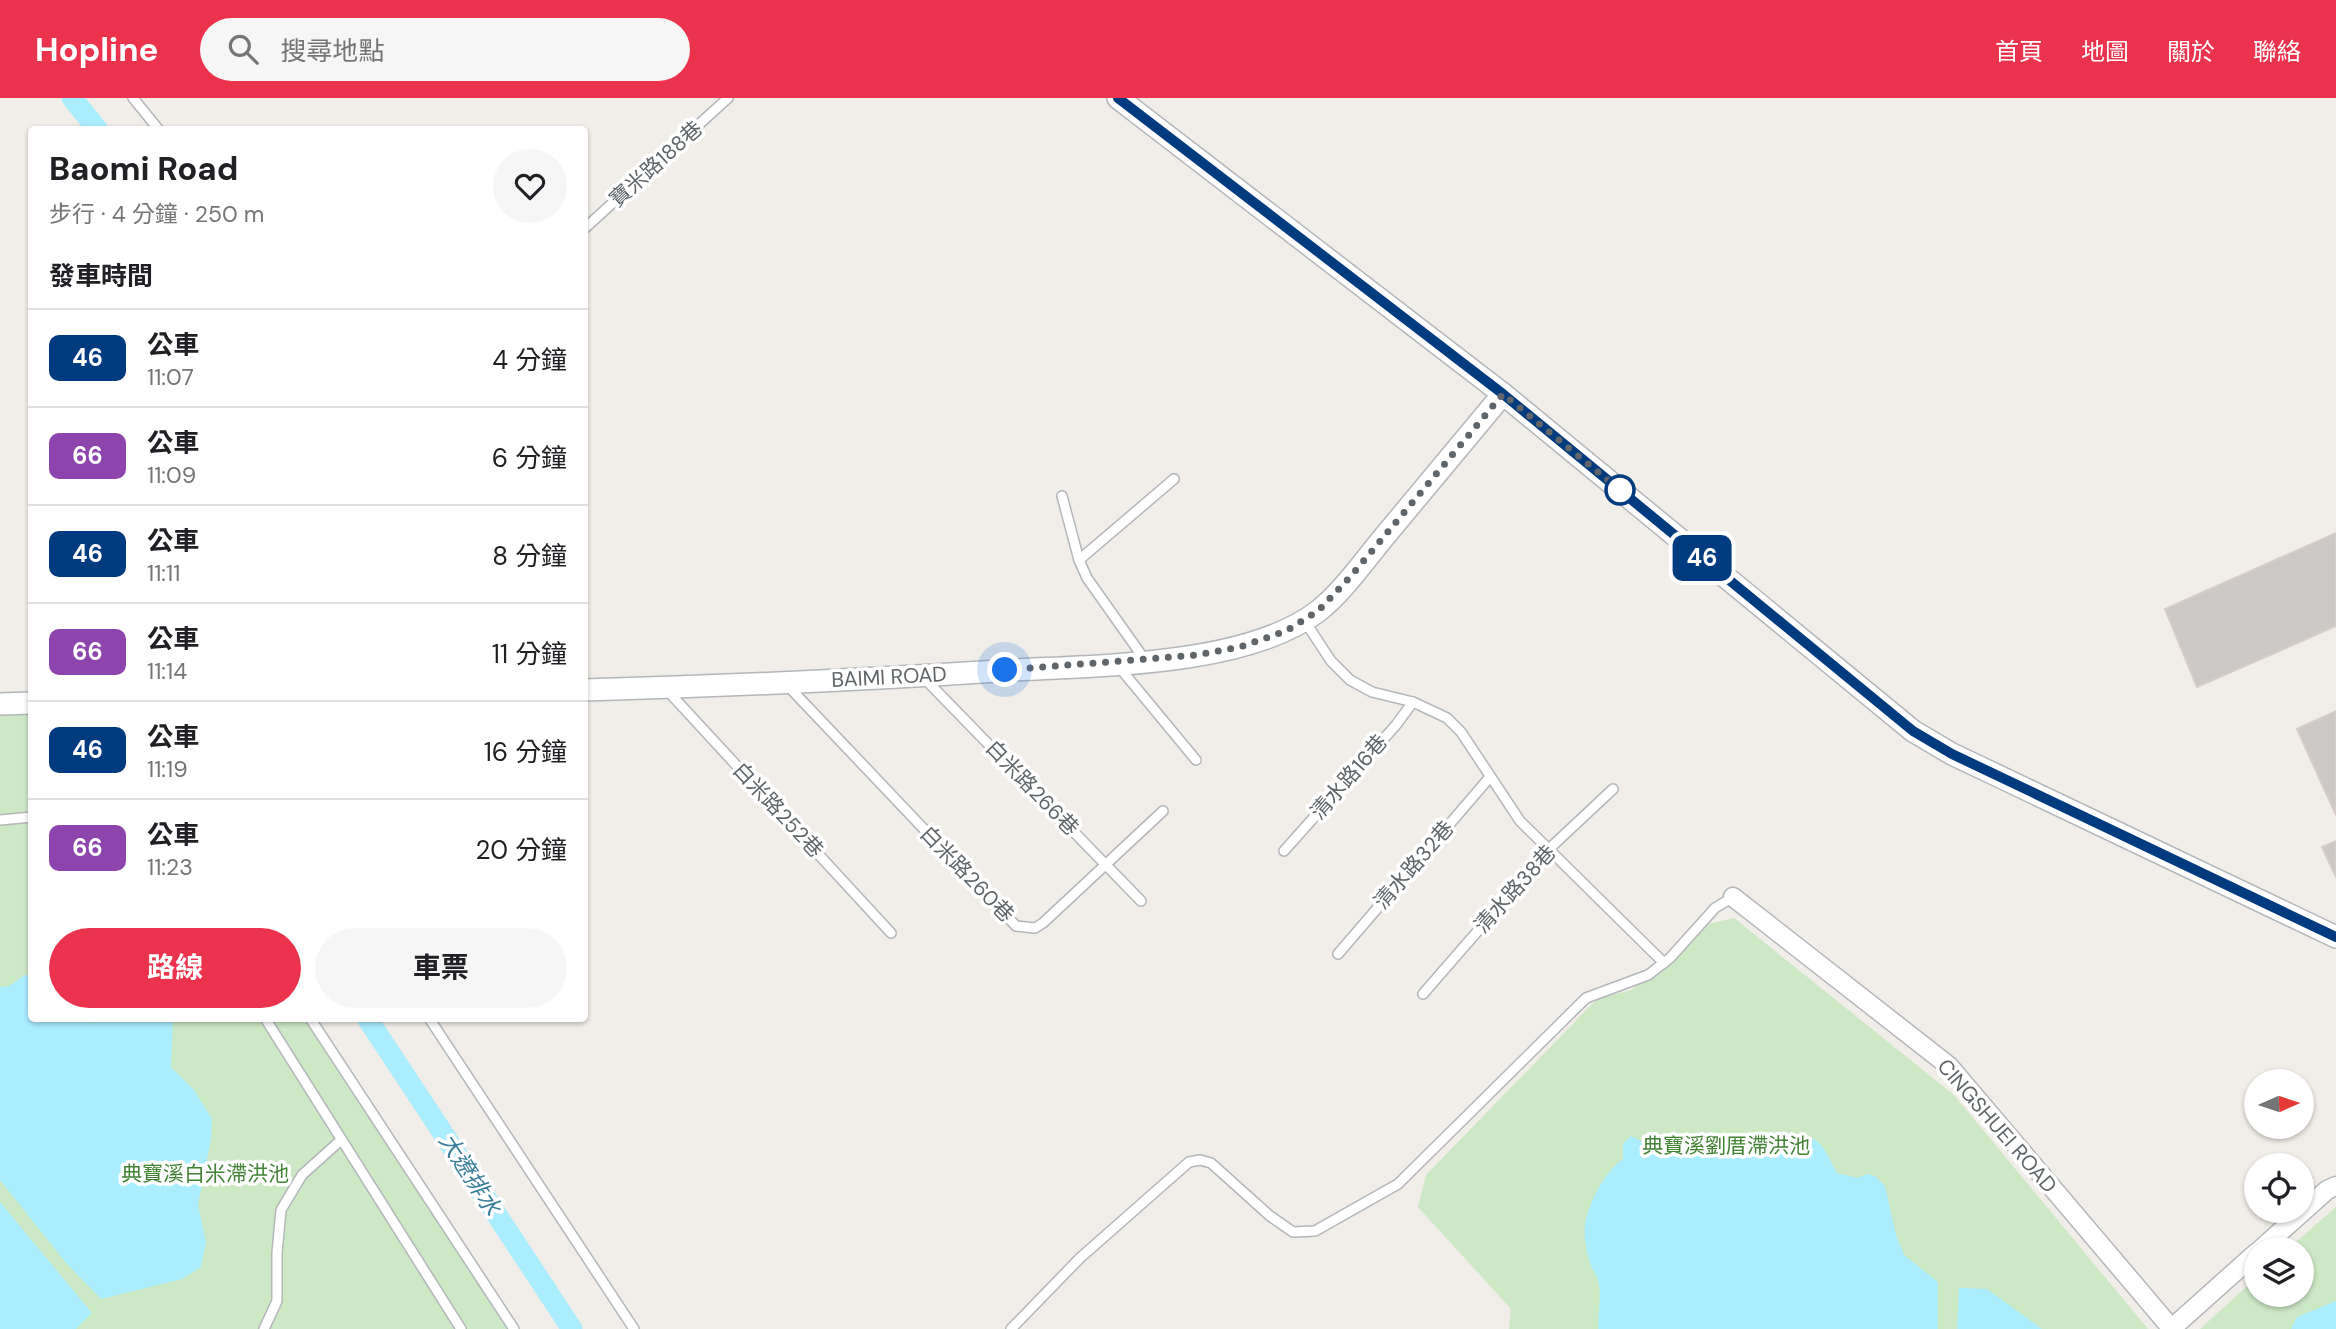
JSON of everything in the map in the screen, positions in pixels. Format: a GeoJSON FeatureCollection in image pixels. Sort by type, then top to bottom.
{"type":"FeatureCollection","features":[{"type":"Feature","properties":{"kind":"street"},"geometry":{"type":"LineString","coordinates":[[1118,98],[1503,394],[1913,731],[1952,754],[2336,937]]}},
{"type":"Feature","properties":{"kind":"street","name":"BAIMI ROAD"},"geometry":{"type":"LineString","coordinates":[[588,690],[922,676],[1116,663],[1197,655],[1240,647],[1286,631],[1318,611],[1351,576],[1503,394]]}},
{"type":"Feature","properties":{"kind":"street"},"geometry":{"type":"LineString","coordinates":[[0,704],[28,703]]}},
{"type":"Feature","properties":{"kind":"street","name":"CINGSHUEI ROAD"},"geometry":{"type":"LineString","coordinates":[[1733,897],[1949,1066],[2172,1329]]}},
{"type":"Feature","properties":{"kind":"street"},"geometry":{"type":"LineString","coordinates":[[2275,1237],[2327,1190],[2336,1186]]}},
{"type":"Feature","properties":{"kind":"street"},"geometry":{"type":"LineString","coordinates":[[2172,1329],[2244,1264]]}},
{"type":"Feature","properties":{"kind":"lane"},"geometry":{"type":"LineString","coordinates":[[134,98],[156,126]]}},
{"type":"Feature","properties":{"kind":"lane","name":"寶米路188巷"},"geometry":{"type":"LineString","coordinates":[[588,225],[728,98]]}},
{"type":"Feature","properties":{"kind":"lane"},"geometry":{"type":"LineString","coordinates":[[1079,560],[1174,479]]}},
{"type":"Feature","properties":{"kind":"lane"},"geometry":{"type":"LineString","coordinates":[[1062,496],[1079,560],[1087,578],[1145,660]]}},
{"type":"Feature","properties":{"kind":"lane"},"geometry":{"type":"LineString","coordinates":[[1304,620],[1331,661],[1350,680],[1372,692],[1413,702],[1447,718],[1461,732],[1520,821],[1664,963]]}},
{"type":"Feature","properties":{"kind":"lane"},"geometry":{"type":"LineString","coordinates":[[1116,663],[1196,760]]}},
{"type":"Feature","properties":{"kind":"lane","name":"白米路266巷"},"geometry":{"type":"LineString","coordinates":[[922,676],[1141,901]]}},
{"type":"Feature","properties":{"kind":"lane","name":"白米路260巷"},"geometry":{"type":"LineString","coordinates":[[784,682],[1016,926],[1035,928],[1163,811]]}},
{"type":"Feature","properties":{"kind":"lane","name":"白米路252巷"},"geometry":{"type":"LineString","coordinates":[[664,687],[891,933]]}},
{"type":"Feature","properties":{"kind":"lane","name":"清水路16巷"},"geometry":{"type":"LineString","coordinates":[[1284,851],[1396,725],[1413,702]]}},
{"type":"Feature","properties":{"kind":"lane","name":"清水路32巷"},"geometry":{"type":"LineString","coordinates":[[1338,954],[1490,776]]}},
{"type":"Feature","properties":{"kind":"lane","name":"清水路38巷"},"geometry":{"type":"LineString","coordinates":[[1423,994],[1549,849],[1613,789]]}},
{"type":"Feature","properties":{"kind":"lane"},"geometry":{"type":"LineString","coordinates":[[0,820],[28,817]]}},
{"type":"Feature","properties":{"kind":"lane"},"geometry":{"type":"LineString","coordinates":[[1011,1329],[1080,1258],[1189,1162],[1200,1160],[1211,1163],[1270,1216],[1293,1232],[1315,1231],[1398,1184],[1586,998],[1648,975],[1664,963],[1715,908],[1733,897]]}},
{"type":"Feature","properties":{"kind":"lane"},"geometry":{"type":"LineString","coordinates":[[267,1022],[461,1329]]}},
{"type":"Feature","properties":{"kind":"lane"},"geometry":{"type":"LineString","coordinates":[[313,1022],[514,1329]]}},
{"type":"Feature","properties":{"kind":"lane"},"geometry":{"type":"LineString","coordinates":[[432,1022],[634,1329]]}},
{"type":"Feature","properties":{"kind":"lane"},"geometry":{"type":"LineString","coordinates":[[264,1329],[277,1301],[277,1253],[281,1210],[302,1175],[341,1140]]}},
{"type":"Feature","properties":{"kind":"green space","name":"典寶溪白米滯洪池"},"geometry":{"type":"Polygon","coordinates":[[[28,710],[28,1022],[309,1022],[513,1329],[0,1329],[0,712],[28,710]]]}},
{"type":"Feature","properties":{"kind":"green space","name":"典寶溪劉厝滯洪池"},"geometry":{"type":"Polygon","coordinates":[[[1734,918],[1954,1095],[2148,1329],[1509,1329],[1511,1309],[1418,1207],[1426,1175],[1597,999],[1631,990],[1679,956],[1709,924],[1734,918]]]}},
{"type":"Feature","properties":{"kind":"green space"},"geometry":{"type":"Polygon","coordinates":[[[2336,1207],[2336,1329],[2200,1329],[2244,1289],[2244,1307],[2314,1307],[2314,1237],[2302,1237],[2336,1207]]]}},
{"type":"Feature","properties":{"kind":"water"},"geometry":{"type":"Polygon","coordinates":[[[25,975],[28,976],[28,1022],[173,1022],[171,1067],[194,1090],[212,1119],[211,1139],[198,1205],[206,1242],[201,1267],[182,1279],[101,1299],[67,1264],[0,1180],[0,987],[9,986],[25,975]]]}},
{"type":"Feature","properties":{"kind":"water"},"geometry":{"type":"Polygon","coordinates":[[[1781,1134],[1804,1136],[1817,1141],[1837,1173],[1857,1178],[1867,1174],[1875,1176],[1885,1186],[1896,1235],[1904,1255],[1938,1282],[1938,1329],[1598,1329],[1599,1286],[1585,1242],[1586,1218],[1601,1184],[1623,1159],[1623,1144],[1631,1136],[1645,1143],[1708,1144],[1760,1141],[1781,1134]]]}},
{"type":"Feature","properties":{"kind":"water"},"geometry":{"type":"Polygon","coordinates":[[[0,1202],[92,1313],[76,1329],[0,1329],[0,1202]]]}},
{"type":"Feature","properties":{"kind":"water"},"geometry":{"type":"Polygon","coordinates":[[[1959,1288],[1987,1289],[2042,1329],[1957,1329],[1959,1288]]]}},
{"type":"Feature","properties":{"kind":"water"},"geometry":{"type":"Polygon","coordinates":[[[2336,1301],[2336,1329],[2291,1329],[2297,1317],[2336,1301]]]}},
{"type":"Feature","properties":{"kind":"building"},"geometry":{"type":"Polygon","coordinates":[[[2336,533],[2336,626],[2197,687],[2165,609],[2336,533]]]}},
{"type":"Feature","properties":{"kind":"building"},"geometry":{"type":"Polygon","coordinates":[[[2336,711],[2336,815],[2297,729],[2336,711]]]}},
{"type":"Feature","properties":{"kind":"building"},"geometry":{"type":"Polygon","coordinates":[[[2336,841],[2336,877],[2322,847],[2336,841]]]}},
{"type":"Feature","properties":{"kind":"waterway","name":"大遼排水"},"geometry":{"type":"LineString","coordinates":[[72,98],[95,126]]}},
{"type":"Feature","properties":{"kind":"waterway","name":"大遼排水"},"geometry":{"type":"LineString","coordinates":[[370,1022],[572,1329]]}},
{"type":"Feature","properties":{"kind":"bus line","name":"46"},"geometry":{"type":"LineString","coordinates":[[1118,98],[1503,394],[1913,731],[1952,754],[2336,937]]}},
{"type":"Feature","properties":{"kind":"route"},"geometry":{"type":"LineString","coordinates":[[1005,670],[1197,655],[1240,647],[1286,631],[1318,611],[1351,576],[1503,394],[1620,490]]}}]}
